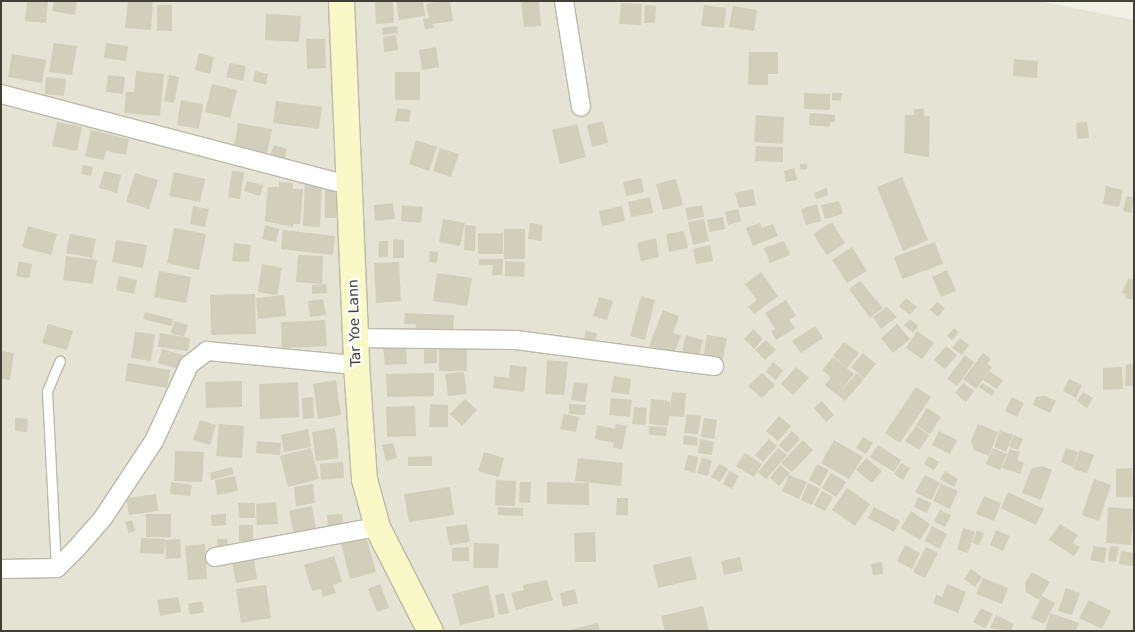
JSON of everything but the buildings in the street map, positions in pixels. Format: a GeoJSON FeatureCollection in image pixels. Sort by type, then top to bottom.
{"type":"FeatureCollection","features":[{"type":"Feature","properties":{"kind":"main road","name":"Tar Yoe Lann"},"geometry":{"type":"LineString","coordinates":[[341,1],[354,338],[364,479],[376,527],[430,631]]}},
{"type":"Feature","properties":{"kind":"street"},"geometry":{"type":"LineString","coordinates":[[564,1],[581,107]]}},
{"type":"Feature","properties":{"kind":"street"},"geometry":{"type":"LineString","coordinates":[[1,94],[349,185]]}},
{"type":"Feature","properties":{"kind":"street"},"geometry":{"type":"LineString","coordinates":[[354,338],[516,340],[714,366]]}},
{"type":"Feature","properties":{"kind":"street"},"geometry":{"type":"LineString","coordinates":[[1,569],[56,568],[103,518],[154,441],[189,365],[207,351],[356,366]]}},
{"type":"Feature","properties":{"kind":"street"},"geometry":{"type":"LineString","coordinates":[[215,557],[376,527]]}},
{"type":"Feature","properties":{"kind":"lane"},"geometry":{"type":"LineString","coordinates":[[56,568],[47,391],[60,361]]}},
{"type":"Feature","properties":{"kind":"shaded area"},"geometry":{"type":"Polygon","coordinates":[[[1,1],[1039,1],[1134,20],[1134,631],[1,631],[1,1]]]}}]}
